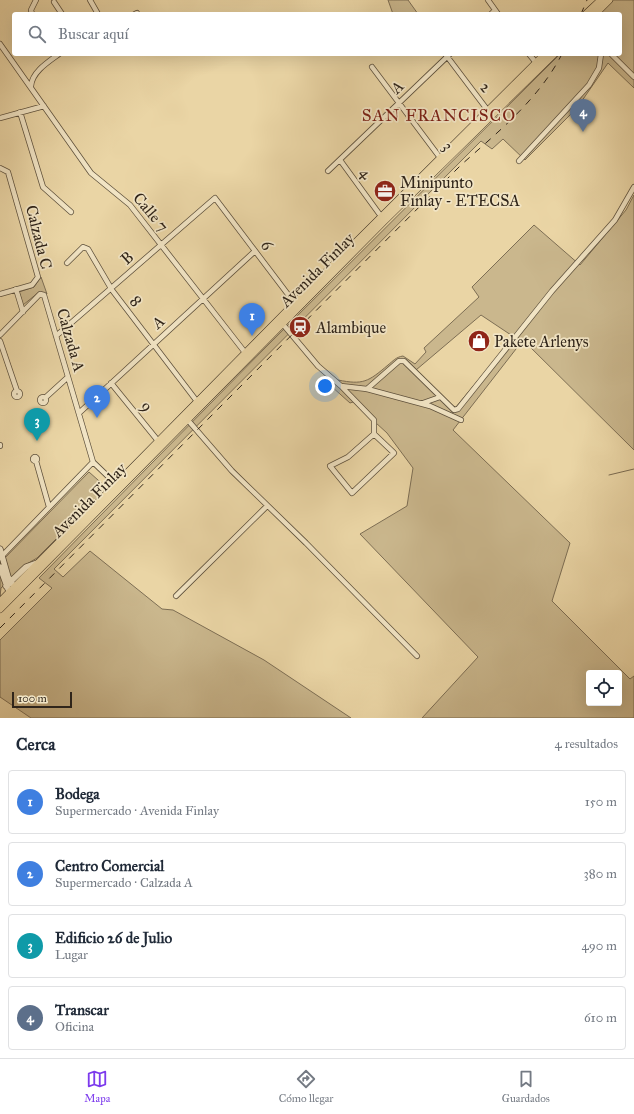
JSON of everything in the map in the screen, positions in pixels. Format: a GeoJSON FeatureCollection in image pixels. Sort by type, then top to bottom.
{"type":"FeatureCollection","features":[{"type":"Feature","properties":{"kind":"highway"},"geometry":{"type":"LineString","coordinates":[[595,12],[601,0]]}},
{"type":"Feature","properties":{"kind":"highway"},"geometry":{"type":"LineString","coordinates":[[595,12],[609,0]]}},
{"type":"Feature","properties":{"kind":"highway","name":"Avenida Finlay"},"geometry":{"type":"LineString","coordinates":[[0,609],[12,588],[118,486],[383,219],[490,114],[538,65],[545,56]]}},
{"type":"Feature","properties":{"kind":"highway","name":"Avenida Finlay"},"geometry":{"type":"LineString","coordinates":[[538,65],[551,56]]}},
{"type":"Feature","properties":{"kind":"highway","name":"Avenida Finlay"},"geometry":{"type":"LineString","coordinates":[[0,602],[12,588],[118,486]]}},
{"type":"Feature","properties":{"kind":"street"},"geometry":{"type":"LineString","coordinates":[[32,12],[36,0]]}},
{"type":"Feature","properties":{"kind":"street"},"geometry":{"type":"LineString","coordinates":[[90,0],[97,12]]}},
{"type":"Feature","properties":{"kind":"street"},"geometry":{"type":"LineString","coordinates":[[488,0],[497,12]]}},
{"type":"Feature","properties":{"kind":"street"},"geometry":{"type":"LineString","coordinates":[[54,2],[61,12]]}},
{"type":"Feature","properties":{"kind":"street","name":"Calle 7"},"geometry":{"type":"LineString","coordinates":[[0,44],[91,173],[130,205],[247,355]]}},
{"type":"Feature","properties":{"kind":"street"},"geometry":{"type":"LineString","coordinates":[[31,86],[32,80],[36,74],[55,56]]}},
{"type":"Feature","properties":{"kind":"street","name":"A"},"geometry":{"type":"LineString","coordinates":[[328,171],[400,103],[446,56]]}},
{"type":"Feature","properties":{"kind":"street","name":"2"},"geometry":{"type":"LineString","coordinates":[[448,56],[490,114]]}},
{"type":"Feature","properties":{"kind":"street"},"geometry":{"type":"LineString","coordinates":[[531,56],[538,65]]}},
{"type":"Feature","properties":{"kind":"street"},"geometry":{"type":"LineString","coordinates":[[519,161],[589,85],[599,68],[601,56]]}},
{"type":"Feature","properties":{"kind":"street"},"geometry":{"type":"LineString","coordinates":[[613,56],[634,77]]}},
{"type":"Feature","properties":{"kind":"street","name":"3"},"geometry":{"type":"LineString","coordinates":[[372,67],[443,161]]}},
{"type":"Feature","properties":{"kind":"street"},"geometry":{"type":"LineString","coordinates":[[0,118],[44,106]]}},
{"type":"Feature","properties":{"kind":"street"},"geometry":{"type":"LineString","coordinates":[[20,112],[43,187],[71,212]]}},
{"type":"Feature","properties":{"kind":"street","name":"4"},"geometry":{"type":"LineString","coordinates":[[340,160],[383,219]]}},
{"type":"Feature","properties":{"kind":"street","name":"Calzada C"},"geometry":{"type":"LineString","coordinates":[[0,168],[8,172],[38,277],[32,284],[0,294]]}},
{"type":"Feature","properties":{"kind":"street"},"geometry":{"type":"LineString","coordinates":[[367,389],[399,361],[404,361],[454,410],[458,409],[552,291],[615,220],[634,187]]}},
{"type":"Feature","properties":{"kind":"street","name":"B"},"geometry":{"type":"LineString","coordinates":[[56,336],[112,290],[215,198]]}},
{"type":"Feature","properties":{"kind":"street","name":"6"},"geometry":{"type":"LineString","coordinates":[[215,198],[296,306]]}},
{"type":"Feature","properties":{"kind":"street","name":"8"},"geometry":{"type":"LineString","coordinates":[[67,263],[83,247],[88,249],[112,290],[199,404]]}},
{"type":"Feature","properties":{"kind":"street","name":"A"},"geometry":{"type":"LineString","coordinates":[[79,413],[152,344],[255,251]]}},
{"type":"Feature","properties":{"kind":"street"},"geometry":{"type":"LineString","coordinates":[[16,289],[23,312]]}},
{"type":"Feature","properties":{"kind":"street","name":"Calzada A"},"geometry":{"type":"LineString","coordinates":[[0,335],[40,294],[44,295],[93,462]]}},
{"type":"Feature","properties":{"kind":"street"},"geometry":{"type":"LineString","coordinates":[[281,322],[318,366],[341,386],[374,420],[374,434],[394,453],[352,492],[330,466],[348,457],[374,434]]}},
{"type":"Feature","properties":{"kind":"street"},"geometry":{"type":"LineString","coordinates":[[0,341],[17,391]]}},
{"type":"Feature","properties":{"kind":"street"},"geometry":{"type":"LineString","coordinates":[[45,398],[68,377]]}},
{"type":"Feature","properties":{"kind":"street","name":"9"},"geometry":{"type":"LineString","coordinates":[[111,383],[161,443]]}},
{"type":"Feature","properties":{"kind":"street"},"geometry":{"type":"LineString","coordinates":[[341,386],[367,389],[422,404],[461,420]]}},
{"type":"Feature","properties":{"kind":"street"},"geometry":{"type":"LineString","coordinates":[[422,404],[440,397]]}},
{"type":"Feature","properties":{"kind":"street"},"geometry":{"type":"LineString","coordinates":[[185,418],[232,471],[306,543],[417,656]]}},
{"type":"Feature","properties":{"kind":"street"},"geometry":{"type":"LineString","coordinates":[[36,461],[49,507]]}},
{"type":"Feature","properties":{"kind":"street"},"geometry":{"type":"LineString","coordinates":[[1,557],[93,462],[118,486]]}},
{"type":"Feature","properties":{"kind":"street"},"geometry":{"type":"LineString","coordinates":[[176,596],[267,506]]}},
{"type":"Feature","properties":{"kind":"street"},"geometry":{"type":"LineString","coordinates":[[0,549],[1,557],[12,588]]}},
{"type":"Feature","properties":{"kind":"street"},"geometry":{"type":"LineString","coordinates":[[0,567],[12,588]]}},
{"type":"Feature","properties":{"kind":"shaded area"},"geometry":{"type":"Polygon","coordinates":[[[388,0],[408,0],[417,12],[392,12],[388,0]]]}},
{"type":"Feature","properties":{"kind":"shaded area"},"geometry":{"type":"Polygon","coordinates":[[[609,0],[634,0],[634,88],[608,63],[577,108],[525,160],[503,139],[492,149],[481,141],[54,569],[63,577],[90,551],[162,609],[173,610],[264,660],[351,718],[31,718],[0,697],[0,640],[52,588],[39,578],[265,348],[558,56],[622,56],[622,12],[597,12],[609,0]]]}},
{"type":"Feature","properties":{"kind":"shaded area"},"geometry":{"type":"Polygon","coordinates":[[[634,195],[634,450],[523,340],[453,430],[570,543],[552,601],[621,670],[586,670],[586,706],[622,706],[622,671],[630,679],[634,676],[634,718],[422,718],[478,657],[360,534],[407,506],[413,468],[387,433],[353,402],[350,403],[331,386],[338,380],[360,382],[370,379],[395,359],[403,356],[415,364],[426,352],[424,348],[479,297],[472,287],[534,225],[580,265],[626,210],[634,195]],[[481,315],[416,370],[455,408],[514,337],[481,315]]]}},
{"type":"Feature","properties":{"kind":"shaded area"},"geometry":{"type":"Polygon","coordinates":[[[41,277],[47,294],[39,292],[23,305],[19,292],[34,287],[41,277]]]}},
{"type":"Feature","properties":{"kind":"shaded area"},"geometry":{"type":"Polygon","coordinates":[[[89,472],[107,488],[37,558],[25,565],[1,588],[0,596],[0,563],[89,472]]]}},
{"type":"Feature","properties":{"kind":"waterway"},"geometry":{"type":"LineString","coordinates":[[609,475],[634,469]]}},
{"type":"Feature","properties":{"kind":"railway"},"geometry":{"type":"LineString","coordinates":[[582,12],[587,0]]}},
{"type":"Feature","properties":{"kind":"railway"},"geometry":{"type":"LineString","coordinates":[[0,628],[461,165],[517,114],[542,86],[561,56]]}},
{"type":"Feature","properties":{"kind":"place","name":"Transcar"},"geometry":{"type":"Point","coordinates":[583,132]}},
{"type":"Feature","properties":{"kind":"place","name":"Minipunto Finlay - ETECSA"},"geometry":{"type":"Point","coordinates":[385,191]}},
{"type":"Feature","properties":{"kind":"place","name":"Alambique"},"geometry":{"type":"Point","coordinates":[300,327]}},
{"type":"Feature","properties":{"kind":"place","name":"Bodega"},"geometry":{"type":"Point","coordinates":[252,336]}},
{"type":"Feature","properties":{"kind":"place","name":"Pakete Arlenys"},"geometry":{"type":"Point","coordinates":[479,341]}},
{"type":"Feature","properties":{"kind":"place","name":"Centro Comercial"},"geometry":{"type":"Point","coordinates":[97,418]}},
{"type":"Feature","properties":{"kind":"place","name":"Edificio 26 de Julio"},"geometry":{"type":"Point","coordinates":[37,441]}},
{"type":"Feature","properties":{"kind":"district","name":"SAN FRANCISCO"},"geometry":{"type":"Point","coordinates":[439,115]}}]}
